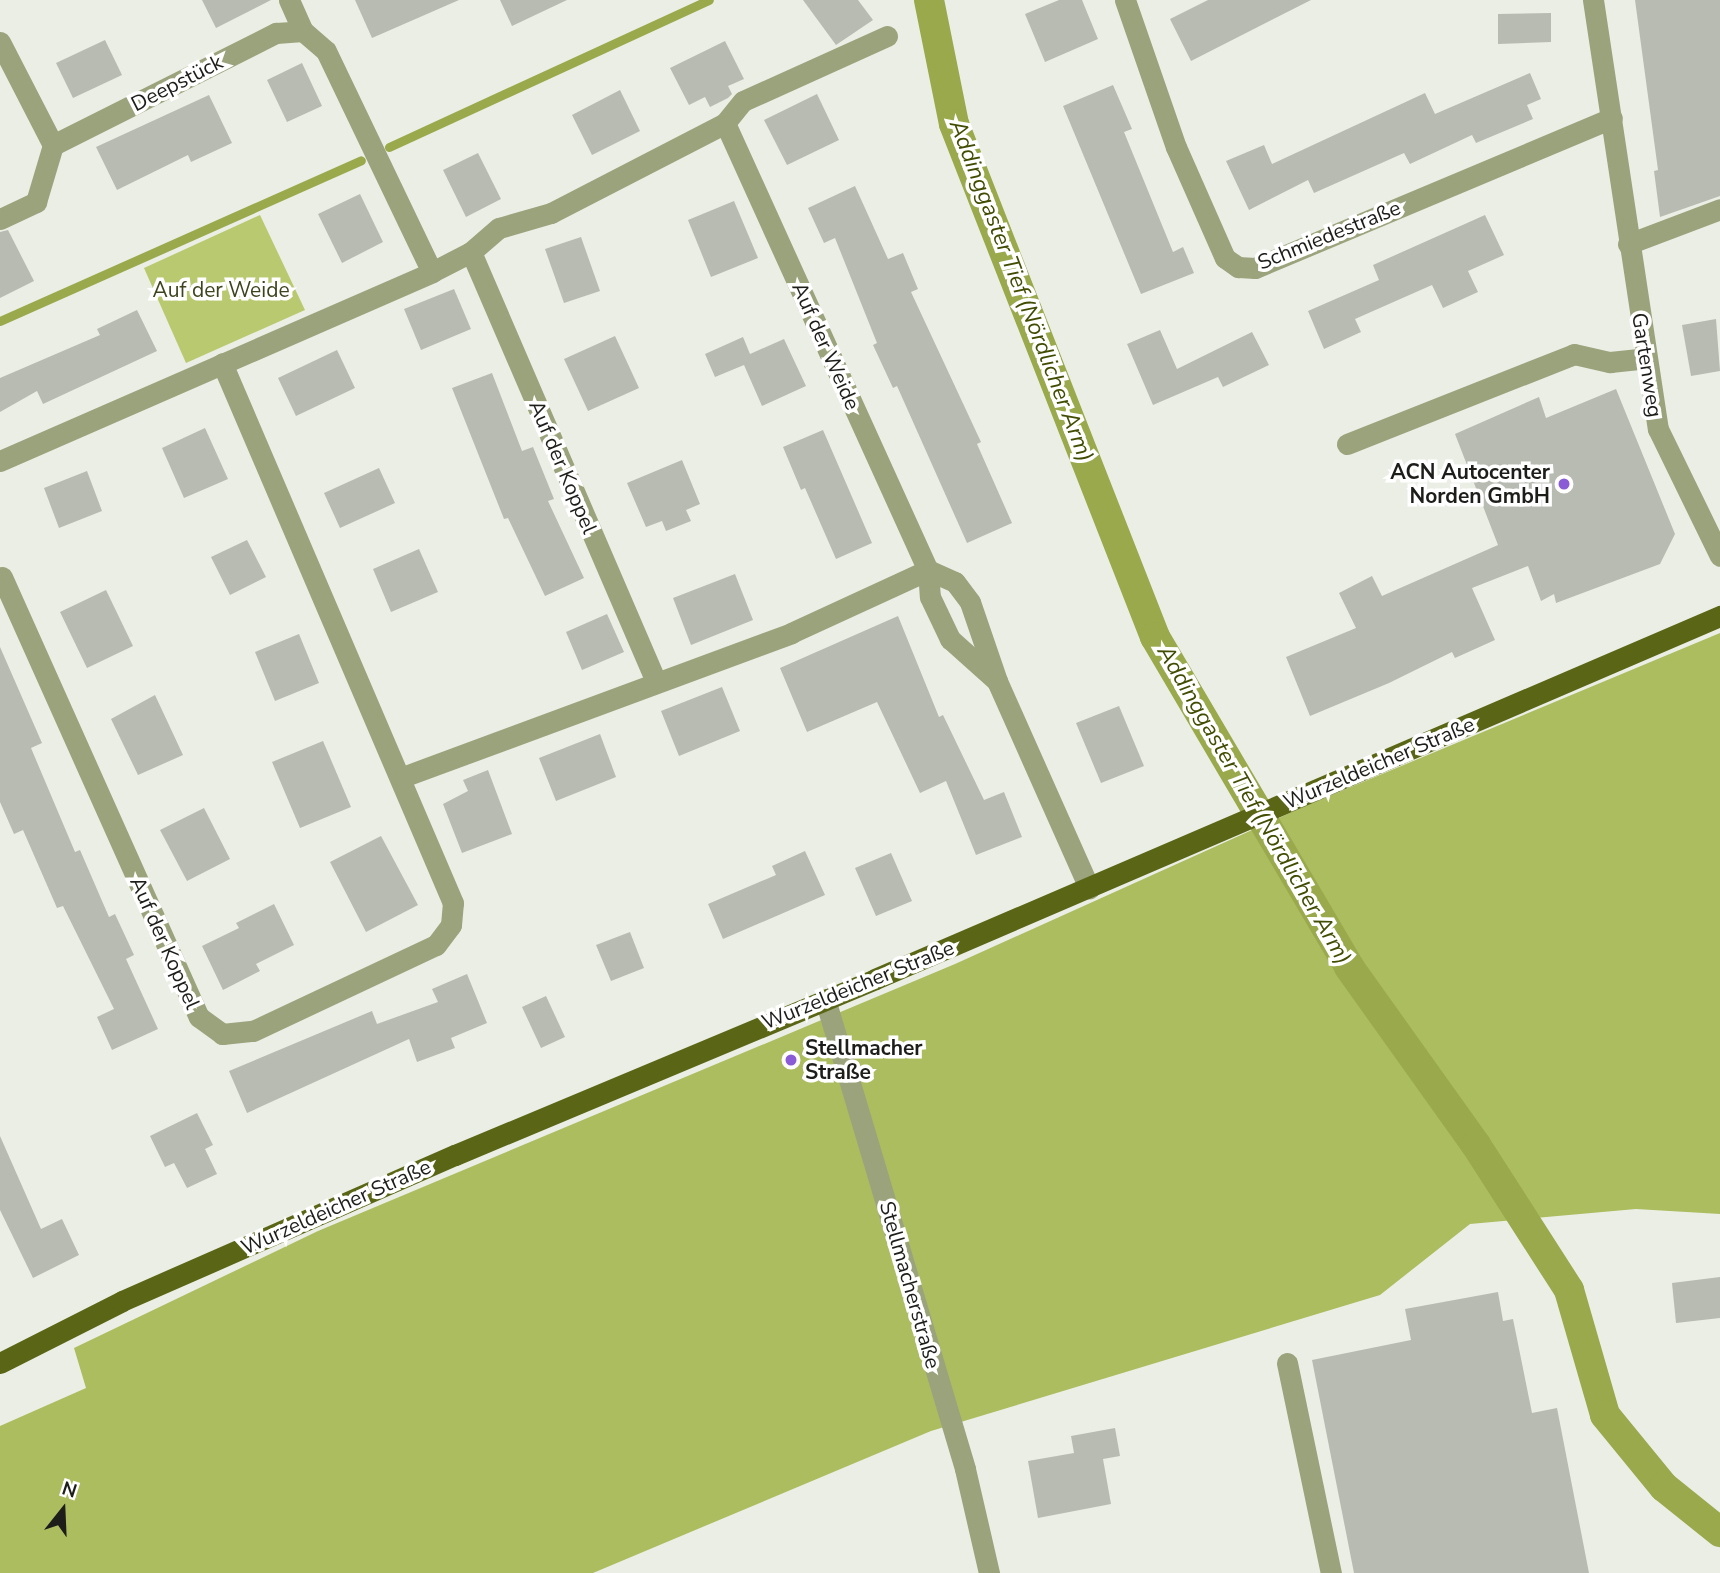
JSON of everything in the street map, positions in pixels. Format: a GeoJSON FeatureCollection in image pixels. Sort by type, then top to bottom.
{"type":"FeatureCollection","features":[{"type":"Feature","properties":{"kind":"main road","name":"Wurzeldeicher Straße"},"geometry":{"type":"LineString","coordinates":[[0,1363],[135,1295],[467,1149],[1089,888],[1228,826],[1720,617]]}},
{"type":"Feature","properties":{"kind":"street"},"geometry":{"type":"LineString","coordinates":[[289,0],[303,31],[326,51],[432,272]]}},
{"type":"Feature","properties":{"kind":"street","name":"Schmiedestraße"},"geometry":{"type":"LineString","coordinates":[[1125,0],[1176,147],[1225,258],[1238,267],[1262,265],[1612,118]]}},
{"type":"Feature","properties":{"kind":"street","name":"Gartenweg"},"geometry":{"type":"LineString","coordinates":[[1593,0],[1658,429],[1720,556]]}},
{"type":"Feature","properties":{"kind":"street","name":"Deepstück"},"geometry":{"type":"LineString","coordinates":[[53,145],[276,33],[303,31]]}},
{"type":"Feature","properties":{"kind":"street"},"geometry":{"type":"LineString","coordinates":[[0,461],[432,272],[471,252],[499,228],[551,213],[725,123],[743,102],[887,36]]}},
{"type":"Feature","properties":{"kind":"street"},"geometry":{"type":"LineString","coordinates":[[0,42],[53,145],[36,202],[0,219]]}},
{"type":"Feature","properties":{"kind":"street","name":"Auf der Weide"},"geometry":{"type":"LineString","coordinates":[[725,123],[928,570],[930,597],[950,639],[997,681]]}},
{"type":"Feature","properties":{"kind":"street"},"geometry":{"type":"LineString","coordinates":[[1628,244],[1720,209]]}},
{"type":"Feature","properties":{"kind":"street","name":"Auf der Koppel"},"geometry":{"type":"LineString","coordinates":[[471,252],[656,682]]}},
{"type":"Feature","properties":{"kind":"street"},"geometry":{"type":"LineString","coordinates":[[1347,444],[1574,354],[1610,362],[1646,358]]}},
{"type":"Feature","properties":{"kind":"street","name":"Auf der Koppel"},"geometry":{"type":"LineString","coordinates":[[1,576],[198,1017],[222,1034],[253,1031],[436,945],[451,925],[453,903],[222,363]]}},
{"type":"Feature","properties":{"kind":"street"},"geometry":{"type":"LineString","coordinates":[[400,779],[791,634],[928,570]]}},
{"type":"Feature","properties":{"kind":"street","name":"Auf der Weide"},"geometry":{"type":"LineString","coordinates":[[928,570],[955,582],[970,602],[997,681],[1089,888]]}},
{"type":"Feature","properties":{"kind":"street","name":"Stellmacherstraße"},"geometry":{"type":"LineString","coordinates":[[825,999],[965,1469],[989,1573]]}},
{"type":"Feature","properties":{"kind":"street"},"geometry":{"type":"LineString","coordinates":[[1287,1363],[1331,1573]]}},
{"type":"Feature","properties":{"kind":"green space","name":"Auf der Weide"},"geometry":{"type":"Polygon","coordinates":[[[260,215],[305,310],[186,363],[144,268],[260,215]]]}},
{"type":"Feature","properties":{"kind":"green space"},"geometry":{"type":"Polygon","coordinates":[[[1720,633],[1720,1214],[1636,1209],[1470,1224],[1380,1295],[931,1431],[593,1573],[0,1573],[0,1426],[86,1388],[74,1348],[318,1231],[955,964],[1303,807],[1720,633]]]}},
{"type":"Feature","properties":{"kind":"building"},"geometry":{"type":"Polygon","coordinates":[[[202,0],[271,0],[216,28],[202,0]]]}},
{"type":"Feature","properties":{"kind":"building"},"geometry":{"type":"Polygon","coordinates":[[[355,0],[459,0],[372,38],[355,0]]]}},
{"type":"Feature","properties":{"kind":"building"},"geometry":{"type":"Polygon","coordinates":[[[500,0],[567,0],[512,26],[500,0]]]}},
{"type":"Feature","properties":{"kind":"building"},"geometry":{"type":"Polygon","coordinates":[[[803,0],[858,0],[873,20],[836,45],[803,0]]]}},
{"type":"Feature","properties":{"kind":"building"},"geometry":{"type":"Polygon","coordinates":[[[1059,0],[1082,0],[1098,39],[1045,62],[1025,14],[1059,0]]]}},
{"type":"Feature","properties":{"kind":"building"},"geometry":{"type":"Polygon","coordinates":[[[1208,0],[1311,0],[1191,61],[1170,19],[1208,0]]]}},
{"type":"Feature","properties":{"kind":"building"},"geometry":{"type":"Polygon","coordinates":[[[1635,0],[1720,0],[1720,196],[1660,217],[1654,171],[1658,170],[1635,0]]]}},
{"type":"Feature","properties":{"kind":"building"},"geometry":{"type":"Polygon","coordinates":[[[1551,13],[1551,42],[1498,44],[1498,14],[1551,13]]]}},
{"type":"Feature","properties":{"kind":"building"},"geometry":{"type":"Polygon","coordinates":[[[105,40],[122,75],[73,98],[56,63],[105,40]]]}},
{"type":"Feature","properties":{"kind":"building"},"geometry":{"type":"Polygon","coordinates":[[[725,41],[744,79],[728,86],[732,94],[710,107],[705,97],[689,105],[670,68],[725,41]]]}},
{"type":"Feature","properties":{"kind":"building"},"geometry":{"type":"Polygon","coordinates":[[[302,63],[322,106],[287,122],[267,80],[302,63]]]}},
{"type":"Feature","properties":{"kind":"building"},"geometry":{"type":"Polygon","coordinates":[[[1530,73],[1541,99],[1527,105],[1533,119],[1476,143],[1472,135],[1410,164],[1404,153],[1314,193],[1308,180],[1249,210],[1226,161],[1264,145],[1272,164],[1425,93],[1435,114],[1530,73]]]}},
{"type":"Feature","properties":{"kind":"building"},"geometry":{"type":"Polygon","coordinates":[[[1113,85],[1132,129],[1124,132],[1173,252],[1183,247],[1194,273],[1141,294],[1063,106],[1113,85]]]}},
{"type":"Feature","properties":{"kind":"building"},"geometry":{"type":"Polygon","coordinates":[[[620,90],[640,131],[592,155],[572,115],[620,90]]]}},
{"type":"Feature","properties":{"kind":"building"},"geometry":{"type":"Polygon","coordinates":[[[817,94],[839,140],[787,165],[764,120],[817,94]]]}},
{"type":"Feature","properties":{"kind":"building"},"geometry":{"type":"Polygon","coordinates":[[[209,95],[232,143],[191,162],[188,155],[117,190],[96,147],[209,95]]]}},
{"type":"Feature","properties":{"kind":"building"},"geometry":{"type":"Polygon","coordinates":[[[478,153],[501,199],[466,217],[443,170],[478,153]]]}},
{"type":"Feature","properties":{"kind":"building"},"geometry":{"type":"Polygon","coordinates":[[[855,186],[888,259],[903,253],[918,289],[911,292],[981,442],[977,444],[1012,523],[967,543],[897,386],[893,388],[873,345],[877,343],[835,238],[824,243],[808,208],[855,186]]]}},
{"type":"Feature","properties":{"kind":"building"},"geometry":{"type":"Polygon","coordinates":[[[360,194],[383,242],[342,263],[318,214],[360,194]]]}},
{"type":"Feature","properties":{"kind":"building"},"geometry":{"type":"Polygon","coordinates":[[[734,201],[758,258],[711,277],[688,220],[734,201]]]}},
{"type":"Feature","properties":{"kind":"building"},"geometry":{"type":"Polygon","coordinates":[[[1485,215],[1504,255],[1468,271],[1478,292],[1443,308],[1432,285],[1355,319],[1361,332],[1324,349],[1308,311],[1379,280],[1373,265],[1485,215]]]}},
{"type":"Feature","properties":{"kind":"building"},"geometry":{"type":"Polygon","coordinates":[[[8,230],[34,281],[0,298],[0,232],[8,230]]]}},
{"type":"Feature","properties":{"kind":"building"},"geometry":{"type":"Polygon","coordinates":[[[581,237],[600,291],[564,303],[545,249],[581,237]]]}},
{"type":"Feature","properties":{"kind":"building"},"geometry":{"type":"Polygon","coordinates":[[[454,289],[471,329],[421,350],[404,309],[454,289]]]}},
{"type":"Feature","properties":{"kind":"building"},"geometry":{"type":"Polygon","coordinates":[[[137,310],[157,351],[43,404],[37,391],[0,412],[0,378],[100,335],[97,329],[137,310]]]}},
{"type":"Feature","properties":{"kind":"building"},"geometry":{"type":"Polygon","coordinates":[[[1716,319],[1720,371],[1691,376],[1682,325],[1716,319]]]}},
{"type":"Feature","properties":{"kind":"building"},"geometry":{"type":"Polygon","coordinates":[[[1160,330],[1177,369],[1252,332],[1269,365],[1223,387],[1218,377],[1153,405],[1127,344],[1160,330]]]}},
{"type":"Feature","properties":{"kind":"building"},"geometry":{"type":"Polygon","coordinates":[[[615,336],[639,388],[588,411],[564,359],[615,336]]]}},
{"type":"Feature","properties":{"kind":"building"},"geometry":{"type":"Polygon","coordinates":[[[743,337],[750,354],[784,339],[806,386],[762,406],[744,365],[715,377],[705,354],[743,337]]]}},
{"type":"Feature","properties":{"kind":"building"},"geometry":{"type":"Polygon","coordinates":[[[337,350],[355,388],[296,416],[278,378],[337,350]]]}},
{"type":"Feature","properties":{"kind":"building"},"geometry":{"type":"Polygon","coordinates":[[[492,373],[522,451],[533,447],[554,499],[548,501],[584,578],[545,596],[508,518],[504,519],[452,388],[492,373]]]}},
{"type":"Feature","properties":{"kind":"building","name":"ACN Autocenter Norden GmbH"},"geometry":{"type":"Polygon","coordinates":[[[1616,389],[1675,534],[1660,564],[1556,603],[1554,594],[1541,601],[1528,566],[1472,588],[1495,640],[1455,658],[1452,652],[1389,683],[1310,716],[1286,657],[1356,628],[1339,593],[1372,576],[1382,596],[1498,545],[1455,434],[1539,397],[1546,418],[1616,389]]]}},
{"type":"Feature","properties":{"kind":"building"},"geometry":{"type":"Polygon","coordinates":[[[205,428],[228,479],[184,498],[162,448],[205,428]]]}},
{"type":"Feature","properties":{"kind":"building"},"geometry":{"type":"Polygon","coordinates":[[[823,430],[872,543],[836,559],[805,488],[801,490],[783,447],[823,430]]]}},
{"type":"Feature","properties":{"kind":"building"},"geometry":{"type":"Polygon","coordinates":[[[682,460],[700,504],[686,510],[691,521],[666,531],[662,521],[646,527],[627,483],[682,460]]]}},
{"type":"Feature","properties":{"kind":"building"},"geometry":{"type":"Polygon","coordinates":[[[379,468],[395,503],[340,528],[324,493],[379,468]]]}},
{"type":"Feature","properties":{"kind":"building"},"geometry":{"type":"Polygon","coordinates":[[[87,471],[102,511],[59,528],[44,488],[87,471]]]}},
{"type":"Feature","properties":{"kind":"building"},"geometry":{"type":"Polygon","coordinates":[[[247,540],[266,577],[230,595],[211,557],[247,540]]]}},
{"type":"Feature","properties":{"kind":"building"},"geometry":{"type":"Polygon","coordinates":[[[419,549],[438,592],[391,612],[373,569],[419,549]]]}},
{"type":"Feature","properties":{"kind":"building"},"geometry":{"type":"Polygon","coordinates":[[[735,574],[753,620],[691,645],[673,598],[735,574]]]}},
{"type":"Feature","properties":{"kind":"building"},"geometry":{"type":"Polygon","coordinates":[[[106,590],[133,646],[87,668],[60,612],[106,590]]]}},
{"type":"Feature","properties":{"kind":"building"},"geometry":{"type":"Polygon","coordinates":[[[607,614],[624,652],[582,670],[566,632],[607,614]]]}},
{"type":"Feature","properties":{"kind":"building"},"geometry":{"type":"Polygon","coordinates":[[[898,616],[939,717],[943,715],[984,800],[1004,792],[1022,837],[976,855],[946,781],[920,793],[877,702],[807,732],[780,668],[898,616]]]}},
{"type":"Feature","properties":{"kind":"building"},"geometry":{"type":"Polygon","coordinates":[[[299,634],[319,683],[275,701],[255,652],[299,634]]]}},
{"type":"Feature","properties":{"kind":"building"},"geometry":{"type":"Polygon","coordinates":[[[0,647],[42,743],[31,748],[75,852],[80,850],[109,917],[115,914],[134,955],[126,959],[158,1029],[112,1050],[97,1017],[114,1009],[63,906],[57,908],[23,830],[14,834],[0,802],[0,647]]]}},
{"type":"Feature","properties":{"kind":"building"},"geometry":{"type":"Polygon","coordinates":[[[722,687],[740,731],[679,756],[661,711],[722,687]]]}},
{"type":"Feature","properties":{"kind":"building"},"geometry":{"type":"Polygon","coordinates":[[[155,695],[183,755],[138,775],[111,719],[155,695]]]}},
{"type":"Feature","properties":{"kind":"building"},"geometry":{"type":"Polygon","coordinates":[[[1119,706],[1144,766],[1101,783],[1076,723],[1119,706]]]}},
{"type":"Feature","properties":{"kind":"building"},"geometry":{"type":"Polygon","coordinates":[[[600,734],[616,777],[556,801],[539,758],[600,734]]]}},
{"type":"Feature","properties":{"kind":"building"},"geometry":{"type":"Polygon","coordinates":[[[323,741],[351,807],[300,828],[272,762],[323,741]]]}},
{"type":"Feature","properties":{"kind":"building"},"geometry":{"type":"Polygon","coordinates":[[[488,770],[512,834],[462,853],[443,804],[468,791],[463,780],[488,770]]]}},
{"type":"Feature","properties":{"kind":"building"},"geometry":{"type":"Polygon","coordinates":[[[204,808],[230,859],[187,881],[160,830],[204,808]]]}},
{"type":"Feature","properties":{"kind":"building"},"geometry":{"type":"Polygon","coordinates":[[[381,836],[418,905],[366,932],[330,862],[381,836]]]}},
{"type":"Feature","properties":{"kind":"building"},"geometry":{"type":"Polygon","coordinates":[[[805,851],[825,895],[723,939],[708,904],[776,875],[772,866],[805,851]]]}},
{"type":"Feature","properties":{"kind":"building"},"geometry":{"type":"Polygon","coordinates":[[[891,853],[912,901],[876,916],[855,868],[891,853]]]}},
{"type":"Feature","properties":{"kind":"building"},"geometry":{"type":"Polygon","coordinates":[[[274,904],[294,945],[256,964],[260,971],[223,990],[202,946],[239,928],[236,923],[274,904]]]}},
{"type":"Feature","properties":{"kind":"building"},"geometry":{"type":"Polygon","coordinates":[[[630,932],[644,968],[611,981],[596,945],[630,932]]]}},
{"type":"Feature","properties":{"kind":"building"},"geometry":{"type":"Polygon","coordinates":[[[467,974],[487,1023],[451,1038],[455,1048],[417,1062],[409,1039],[247,1113],[229,1071],[372,1011],[377,1024],[438,1002],[432,989],[467,974]]]}},
{"type":"Feature","properties":{"kind":"building"},"geometry":{"type":"Polygon","coordinates":[[[546,996],[565,1037],[541,1048],[522,1007],[546,996]]]}},
{"type":"Feature","properties":{"kind":"building"},"geometry":{"type":"Polygon","coordinates":[[[197,1113],[213,1145],[205,1149],[217,1174],[187,1188],[174,1163],[165,1167],[150,1136],[197,1113]]]}},
{"type":"Feature","properties":{"kind":"building"},"geometry":{"type":"Polygon","coordinates":[[[0,1136],[41,1229],[62,1219],[79,1255],[33,1278],[0,1210],[0,1136]]]}},
{"type":"Feature","properties":{"kind":"building"},"geometry":{"type":"Polygon","coordinates":[[[1720,1277],[1720,1318],[1676,1323],[1672,1283],[1720,1277]]]}},
{"type":"Feature","properties":{"kind":"building"},"geometry":{"type":"Polygon","coordinates":[[[1498,1292],[1503,1321],[1513,1319],[1532,1413],[1557,1408],[1589,1573],[1354,1573],[1312,1360],[1411,1340],[1405,1309],[1498,1292]]]}},
{"type":"Feature","properties":{"kind":"building"},"geometry":{"type":"Polygon","coordinates":[[[1115,1428],[1120,1456],[1103,1459],[1111,1504],[1038,1518],[1028,1461],[1074,1453],[1071,1436],[1115,1428]]]}},
{"type":"Feature","properties":{"kind":"waterway"},"geometry":{"type":"LineString","coordinates":[[389,147],[709,0]]}},
{"type":"Feature","properties":{"kind":"waterway","name":"Addinggaster Tief (Nördlicher Arm)"},"geometry":{"type":"LineString","coordinates":[[929,0],[954,124],[1155,637],[1349,967],[1476,1145],[1569,1290],[1605,1415],[1664,1487],[1720,1532]]}},
{"type":"Feature","properties":{"kind":"waterway"},"geometry":{"type":"LineString","coordinates":[[0,321],[361,160]]}},
{"type":"Feature","properties":{"kind":"place","name":"ACN Autocenter Norden GmbH"},"geometry":{"type":"Point","coordinates":[1564,484]}},
{"type":"Feature","properties":{"kind":"place","name":"Stellmacher Straße"},"geometry":{"type":"Point","coordinates":[791,1060]}}]}
